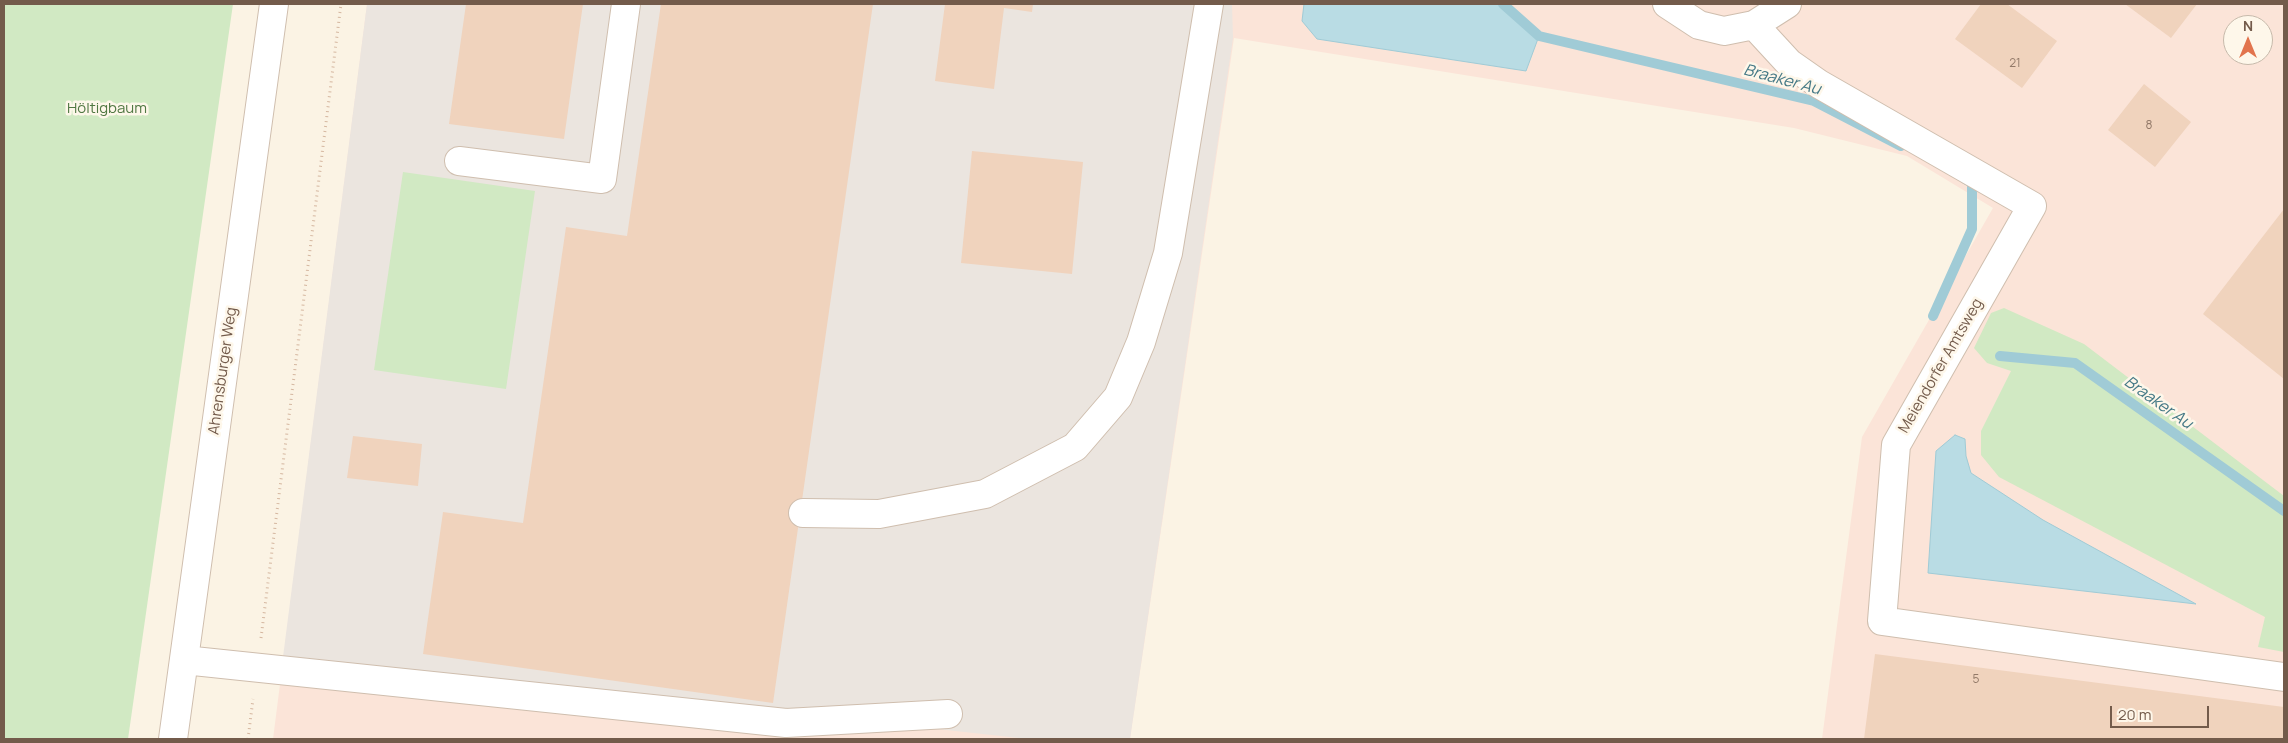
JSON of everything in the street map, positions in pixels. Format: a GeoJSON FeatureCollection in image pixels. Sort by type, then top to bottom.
{"type":"FeatureCollection","features":[{"type":"Feature","properties":{"kind":"street","name":"Ahrensburger Weg"},"geometry":{"type":"LineString","coordinates":[[173,739],[274,4]]}},
{"type":"Feature","properties":{"kind":"street"},"geometry":{"type":"LineString","coordinates":[[459,161],[602,179],[626,4]]}},
{"type":"Feature","properties":{"kind":"street"},"geometry":{"type":"LineString","coordinates":[[802,513],[879,514],[985,494],[1075,447],[1118,397],[1141,342],[1168,252],[1209,4]]}},
{"type":"Feature","properties":{"kind":"street"},"geometry":{"type":"LineString","coordinates":[[1667,4],[1699,25],[1724,31],[1754,25],[1787,4]]}},
{"type":"Feature","properties":{"kind":"street","name":"Meiendorfer Amtsweg"},"geometry":{"type":"LineString","coordinates":[[1754,25],[1789,63],[1819,84],[2032,206],[1896,445],[1882,621],[2284,677]]}},
{"type":"Feature","properties":{"kind":"street"},"geometry":{"type":"LineString","coordinates":[[184,660],[257,666],[321,675],[786,723],[948,714]]}},
{"type":"Feature","properties":{"kind":"path"},"geometry":{"type":"LineString","coordinates":[[248,739],[341,4]]}},
{"type":"Feature","properties":{"kind":"shaded area"},"geometry":{"type":"Polygon","coordinates":[[[367,4],[2284,4],[2284,739],[1822,739],[1862,437],[1993,208],[1907,156],[1794,128],[1234,38],[1130,739],[273,739],[367,4]]]}},
{"type":"Feature","properties":{"kind":"shaded area"},"geometry":{"type":"Polygon","coordinates":[[[367,4],[1232,4],[1233,38],[1130,739],[1028,739],[283,657],[367,4]]]}},
{"type":"Feature","properties":{"kind":"green space","name":"Höltigbaum"},"geometry":{"type":"Polygon","coordinates":[[[4,4],[233,4],[128,739],[4,739],[4,4]]]}},
{"type":"Feature","properties":{"kind":"green space"},"geometry":{"type":"Polygon","coordinates":[[[403,172],[535,191],[506,389],[374,370],[403,172]]]}},
{"type":"Feature","properties":{"kind":"green space"},"geometry":{"type":"Polygon","coordinates":[[[2004,308],[2084,344],[2284,496],[2284,652],[2258,647],[2265,617],[1999,477],[1981,455],[1981,431],[2011,371],[1987,363],[1974,348],[1991,313],[2004,308]]]}},
{"type":"Feature","properties":{"kind":"water"},"geometry":{"type":"Polygon","coordinates":[[[1304,4],[1503,4],[1539,36],[1526,71],[1317,39],[1302,21],[1304,4]]]}},
{"type":"Feature","properties":{"kind":"water"},"geometry":{"type":"Polygon","coordinates":[[[1955,435],[1965,439],[1966,456],[1971,473],[2043,520],[2196,604],[1928,573],[1936,451],[1955,435]]]}},
{"type":"Feature","properties":{"kind":"building"},"geometry":{"type":"Polygon","coordinates":[[[466,4],[583,4],[564,139],[449,124],[466,4]]]}},
{"type":"Feature","properties":{"kind":"building"},"geometry":{"type":"Polygon","coordinates":[[[661,4],[873,4],[773,703],[423,654],[443,512],[523,523],[566,227],[627,236],[661,4]]]}},
{"type":"Feature","properties":{"kind":"building"},"geometry":{"type":"Polygon","coordinates":[[[945,4],[1033,4],[1032,12],[1004,8],[994,89],[935,81],[945,4]]]}},
{"type":"Feature","properties":{"kind":"building"},"geometry":{"type":"Polygon","coordinates":[[[1981,4],[2007,4],[2057,41],[2022,88],[1955,39],[1981,4]]]}},
{"type":"Feature","properties":{"kind":"building"},"geometry":{"type":"Polygon","coordinates":[[[2125,4],[2197,4],[2171,38],[2125,4]]]}},
{"type":"Feature","properties":{"kind":"building"},"geometry":{"type":"Polygon","coordinates":[[[2144,84],[2191,122],[2155,167],[2108,130],[2144,84]]]}},
{"type":"Feature","properties":{"kind":"building"},"geometry":{"type":"Polygon","coordinates":[[[972,151],[1083,162],[1072,274],[961,263],[972,151]]]}},
{"type":"Feature","properties":{"kind":"building"},"geometry":{"type":"Polygon","coordinates":[[[2284,209],[2284,379],[2203,314],[2284,209]]]}},
{"type":"Feature","properties":{"kind":"building"},"geometry":{"type":"Polygon","coordinates":[[[353,436],[422,444],[418,486],[347,478],[353,436]]]}},
{"type":"Feature","properties":{"kind":"building"},"geometry":{"type":"Polygon","coordinates":[[[1875,654],[2284,707],[2284,739],[1864,739],[1875,654]]]}},
{"type":"Feature","properties":{"kind":"waterway","name":"Braaker Au"},"geometry":{"type":"LineString","coordinates":[[1503,4],[1539,36],[1814,101],[1901,146]]}},
{"type":"Feature","properties":{"kind":"waterway","name":"Braaker Au"},"geometry":{"type":"LineString","coordinates":[[1933,316],[1972,229],[1972,183],[1965,179]]}},
{"type":"Feature","properties":{"kind":"waterway","name":"Braaker Au"},"geometry":{"type":"LineString","coordinates":[[2000,356],[2075,363],[2284,511]]}}]}
